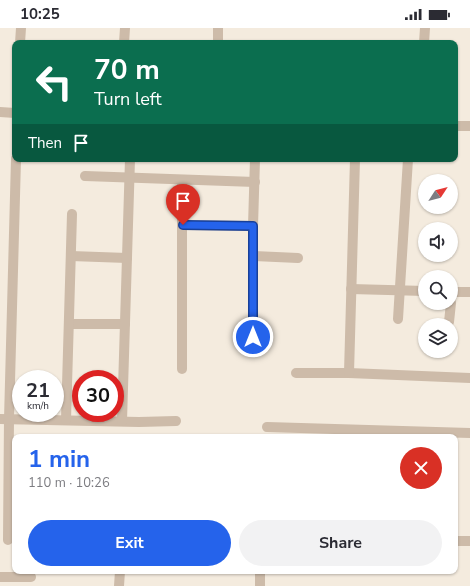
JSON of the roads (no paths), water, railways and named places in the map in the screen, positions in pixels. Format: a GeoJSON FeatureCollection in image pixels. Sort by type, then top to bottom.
{"type":"FeatureCollection","features":[{"type":"Feature","properties":{"kind":"street"},"geometry":{"type":"LineString","coordinates":[[20,40],[21,28]]}},
{"type":"Feature","properties":{"kind":"street"},"geometry":{"type":"LineString","coordinates":[[124,40],[125,28]]}},
{"type":"Feature","properties":{"kind":"street"},"geometry":{"type":"LineString","coordinates":[[218,28],[218,40]]}},
{"type":"Feature","properties":{"kind":"street"},"geometry":{"type":"LineString","coordinates":[[424,40],[425,28]]}},
{"type":"Feature","properties":{"kind":"street"},"geometry":{"type":"LineString","coordinates":[[0,112],[12,113]]}},
{"type":"Feature","properties":{"kind":"street"},"geometry":{"type":"LineString","coordinates":[[458,126],[470,126]]}},
{"type":"Feature","properties":{"kind":"street"},"geometry":{"type":"LineString","coordinates":[[8,540],[5,419],[16,162]]}},
{"type":"Feature","properties":{"kind":"street"},"geometry":{"type":"LineString","coordinates":[[124,370],[130,162]]}},
{"type":"Feature","properties":{"kind":"street"},"geometry":{"type":"LineString","coordinates":[[253,337],[253,226],[255,162]]}},
{"type":"Feature","properties":{"kind":"street"},"geometry":{"type":"LineString","coordinates":[[349,373],[355,162]]}},
{"type":"Feature","properties":{"kind":"street"},"geometry":{"type":"LineString","coordinates":[[398,320],[408,162]]}},
{"type":"Feature","properties":{"kind":"street"},"geometry":{"type":"LineString","coordinates":[[85,176],[255,182]]}},
{"type":"Feature","properties":{"kind":"street"},"geometry":{"type":"LineString","coordinates":[[182,180],[182,369]]}},
{"type":"Feature","properties":{"kind":"street"},"geometry":{"type":"LineString","coordinates":[[66,420],[72,214]]}},
{"type":"Feature","properties":{"kind":"street"},"geometry":{"type":"LineString","coordinates":[[183,225],[253,226]]}},
{"type":"Feature","properties":{"kind":"street"},"geometry":{"type":"LineString","coordinates":[[71,256],[127,258]]}},
{"type":"Feature","properties":{"kind":"street"},"geometry":{"type":"LineString","coordinates":[[253,256],[298,258]]}},
{"type":"Feature","properties":{"kind":"street"},"geometry":{"type":"LineString","coordinates":[[351,289],[418,291]]}},
{"type":"Feature","properties":{"kind":"street"},"geometry":{"type":"LineString","coordinates":[[458,292],[470,292]]}},
{"type":"Feature","properties":{"kind":"street"},"geometry":{"type":"LineString","coordinates":[[69,324],[125,324]]}},
{"type":"Feature","properties":{"kind":"street"},"geometry":{"type":"LineString","coordinates":[[296,373],[349,373],[470,378]]}},
{"type":"Feature","properties":{"kind":"street"},"geometry":{"type":"LineString","coordinates":[[5,419],[72,420]]}},
{"type":"Feature","properties":{"kind":"street"},"geometry":{"type":"LineString","coordinates":[[124,421],[176,421]]}},
{"type":"Feature","properties":{"kind":"street"},"geometry":{"type":"LineString","coordinates":[[267,427],[470,433]]}},
{"type":"Feature","properties":{"kind":"street"},"geometry":{"type":"LineString","coordinates":[[458,541],[470,541]]}},
{"type":"Feature","properties":{"kind":"street"},"geometry":{"type":"LineString","coordinates":[[119,586],[120,574]]}},
{"type":"Feature","properties":{"kind":"street"},"geometry":{"type":"LineString","coordinates":[[260,574],[260,586]]}},
{"type":"Feature","properties":{"kind":"street"},"geometry":{"type":"LineString","coordinates":[[0,577],[31,577]]}}]}
